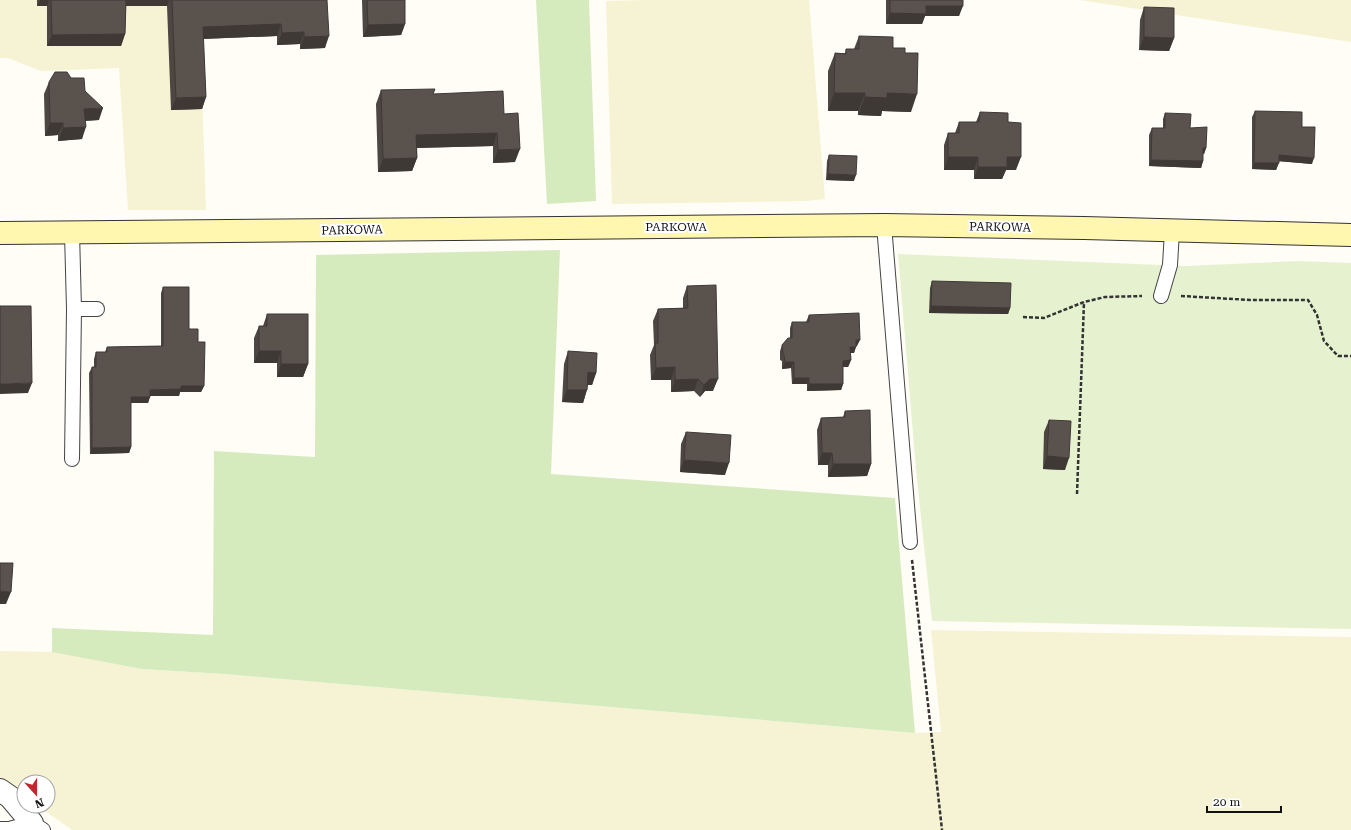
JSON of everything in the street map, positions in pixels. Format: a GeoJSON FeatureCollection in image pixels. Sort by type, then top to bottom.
{"type":"FeatureCollection","features":[{"type":"Feature","properties":{"kind":"street","name":"PARKOWA"},"geometry":{"type":"LineString","coordinates":[[0,233],[884,225],[1084,228],[1351,236]]}},
{"type":"Feature","properties":{"kind":"street"},"geometry":{"type":"LineString","coordinates":[[0,790],[10,797],[38,826]]}},
{"type":"Feature","properties":{"kind":"lane"},"geometry":{"type":"LineString","coordinates":[[884,225],[910,542]]}},
{"type":"Feature","properties":{"kind":"lane"},"geometry":{"type":"LineString","coordinates":[[1161,296],[1170,265],[1172,231]]}},
{"type":"Feature","properties":{"kind":"lane"},"geometry":{"type":"LineString","coordinates":[[72,232],[74,309],[72,459]]}},
{"type":"Feature","properties":{"kind":"lane"},"geometry":{"type":"LineString","coordinates":[[74,309],[97,309]]}},
{"type":"Feature","properties":{"kind":"lane"},"geometry":{"type":"LineString","coordinates":[[0,829],[38,826]]}},
{"type":"Feature","properties":{"kind":"path"},"geometry":{"type":"LineString","coordinates":[[1023,317],[1044,318],[1084,302],[1105,298],[1161,296],[1250,300],[1308,300],[1317,315],[1324,341],[1338,356],[1351,356]]}},
{"type":"Feature","properties":{"kind":"path"},"geometry":{"type":"LineString","coordinates":[[1077,494],[1084,302]]}},
{"type":"Feature","properties":{"kind":"path"},"geometry":{"type":"LineString","coordinates":[[910,542],[942,830]]}},
{"type":"Feature","properties":{"kind":"shaded area"},"geometry":{"type":"Polygon","coordinates":[[[0,0],[199,0],[206,210],[128,210],[119,68],[41,71],[8,58],[0,58],[0,0]]]}},
{"type":"Feature","properties":{"kind":"shaded area"},"geometry":{"type":"Polygon","coordinates":[[[809,0],[825,199],[806,201],[612,204],[606,1],[809,0]]]}},
{"type":"Feature","properties":{"kind":"shaded area"},"geometry":{"type":"Polygon","coordinates":[[[1080,0],[1351,0],[1351,42],[1080,0]]]}},
{"type":"Feature","properties":{"kind":"shaded area"},"geometry":{"type":"Polygon","coordinates":[[[931,630],[1351,637],[1351,830],[72,830],[49,814],[56,814],[56,774],[16,774],[16,790],[0,779],[0,651],[56,652],[142,669],[224,674],[915,733],[941,732],[931,630]]]}},
{"type":"Feature","properties":{"kind":"green space"},"geometry":{"type":"Polygon","coordinates":[[[536,0],[589,0],[596,201],[547,204],[536,0]]]}},
{"type":"Feature","properties":{"kind":"green space"},"geometry":{"type":"Polygon","coordinates":[[[560,250],[551,474],[895,498],[915,733],[224,674],[142,669],[52,652],[52,628],[213,635],[214,451],[315,457],[316,255],[560,250]]]}},
{"type":"Feature","properties":{"kind":"green space"},"geometry":{"type":"Polygon","coordinates":[[[898,254],[1185,266],[1298,261],[1351,263],[1351,629],[932,621],[916,470],[898,254]]]}},
{"type":"Feature","properties":{"kind":"building"},"geometry":{"type":"Polygon","coordinates":[[[51,0],[126,0],[125,34],[52,35],[51,0]]]}},
{"type":"Feature","properties":{"kind":"building"},"geometry":{"type":"Polygon","coordinates":[[[172,0],[327,0],[329,36],[304,37],[304,32],[282,33],[281,24],[203,27],[206,97],[176,98],[172,0]]]}},
{"type":"Feature","properties":{"kind":"building"},"geometry":{"type":"Polygon","coordinates":[[[367,0],[405,0],[405,24],[368,25],[367,0]]]}},
{"type":"Feature","properties":{"kind":"building"},"geometry":{"type":"Polygon","coordinates":[[[890,0],[963,0],[963,6],[926,6],[926,14],[890,13],[890,0]]]}},
{"type":"Feature","properties":{"kind":"building"},"geometry":{"type":"Polygon","coordinates":[[[1144,7],[1174,8],[1174,38],[1144,37],[1144,7]]]}},
{"type":"Feature","properties":{"kind":"building"},"geometry":{"type":"Polygon","coordinates":[[[859,36],[893,37],[893,48],[905,48],[905,53],[918,53],[917,94],[887,93],[887,98],[865,97],[865,93],[834,93],[835,53],[846,54],[846,49],[859,49],[859,36]]]}},
{"type":"Feature","properties":{"kind":"building"},"geometry":{"type":"Polygon","coordinates":[[[55,72],[67,72],[71,78],[84,78],[85,91],[103,108],[84,109],[86,127],[63,128],[63,123],[50,123],[49,82],[55,72]]]}},
{"type":"Feature","properties":{"kind":"building"},"geometry":{"type":"Polygon","coordinates":[[[435,89],[433,94],[503,91],[504,114],[518,113],[520,149],[498,150],[497,133],[416,135],[417,158],[383,159],[381,90],[435,89]]]}},
{"type":"Feature","properties":{"kind":"building"},"geometry":{"type":"Polygon","coordinates":[[[1255,111],[1302,112],[1302,127],[1315,127],[1314,158],[1279,155],[1279,163],[1254,163],[1255,111]]]}},
{"type":"Feature","properties":{"kind":"building"},"geometry":{"type":"Polygon","coordinates":[[[980,112],[1008,113],[1008,122],[1021,123],[1021,157],[1007,157],[1007,167],[978,167],[978,157],[948,157],[948,133],[959,133],[959,122],[979,122],[980,112]]]}},
{"type":"Feature","properties":{"kind":"building"},"geometry":{"type":"Polygon","coordinates":[[[1165,113],[1191,114],[1190,128],[1207,127],[1206,148],[1203,148],[1203,161],[1151,160],[1152,128],[1165,128],[1165,113]]]}},
{"type":"Feature","properties":{"kind":"building"},"geometry":{"type":"Polygon","coordinates":[[[829,155],[857,156],[856,175],[828,174],[829,155]]]}},
{"type":"Feature","properties":{"kind":"building"},"geometry":{"type":"Polygon","coordinates":[[[932,281],[1011,283],[1010,308],[931,306],[932,281]]]}},
{"type":"Feature","properties":{"kind":"building"},"geometry":{"type":"Polygon","coordinates":[[[716,285],[718,379],[710,379],[704,385],[698,379],[675,380],[675,367],[656,368],[655,343],[658,343],[658,309],[688,308],[687,286],[716,285]]]}},
{"type":"Feature","properties":{"kind":"building"},"geometry":{"type":"Polygon","coordinates":[[[163,287],[189,287],[189,329],[198,329],[198,342],[205,342],[204,386],[181,386],[181,389],[150,390],[150,397],[131,397],[131,447],[92,448],[92,367],[96,367],[96,352],[107,352],[107,347],[163,346],[163,287]]]}},
{"type":"Feature","properties":{"kind":"building"},"geometry":{"type":"Polygon","coordinates":[[[0,306],[31,306],[32,383],[0,384],[0,306]]]}},
{"type":"Feature","properties":{"kind":"building"},"geometry":{"type":"Polygon","coordinates":[[[859,313],[860,340],[856,340],[856,347],[850,347],[851,360],[843,361],[843,384],[809,384],[809,378],[794,378],[794,362],[785,362],[782,345],[788,338],[792,338],[792,322],[809,322],[809,315],[859,313]]]}},
{"type":"Feature","properties":{"kind":"building"},"geometry":{"type":"Polygon","coordinates":[[[267,314],[308,314],[308,364],[281,364],[281,351],[259,351],[259,326],[267,326],[267,314]]]}},
{"type":"Feature","properties":{"kind":"building"},"geometry":{"type":"Polygon","coordinates":[[[568,351],[597,353],[596,373],[588,372],[587,390],[567,390],[568,351]]]}},
{"type":"Feature","properties":{"kind":"building"},"geometry":{"type":"Polygon","coordinates":[[[870,410],[871,464],[833,464],[832,453],[822,453],[821,418],[845,417],[845,411],[870,410]]]}},
{"type":"Feature","properties":{"kind":"building"},"geometry":{"type":"Polygon","coordinates":[[[1049,420],[1071,421],[1069,458],[1047,456],[1049,420]]]}},
{"type":"Feature","properties":{"kind":"building"},"geometry":{"type":"Polygon","coordinates":[[[686,432],[731,435],[729,463],[684,460],[686,432]]]}},
{"type":"Feature","properties":{"kind":"building"},"geometry":{"type":"Polygon","coordinates":[[[0,563],[13,563],[11,592],[0,591],[0,563]]]}}]}
